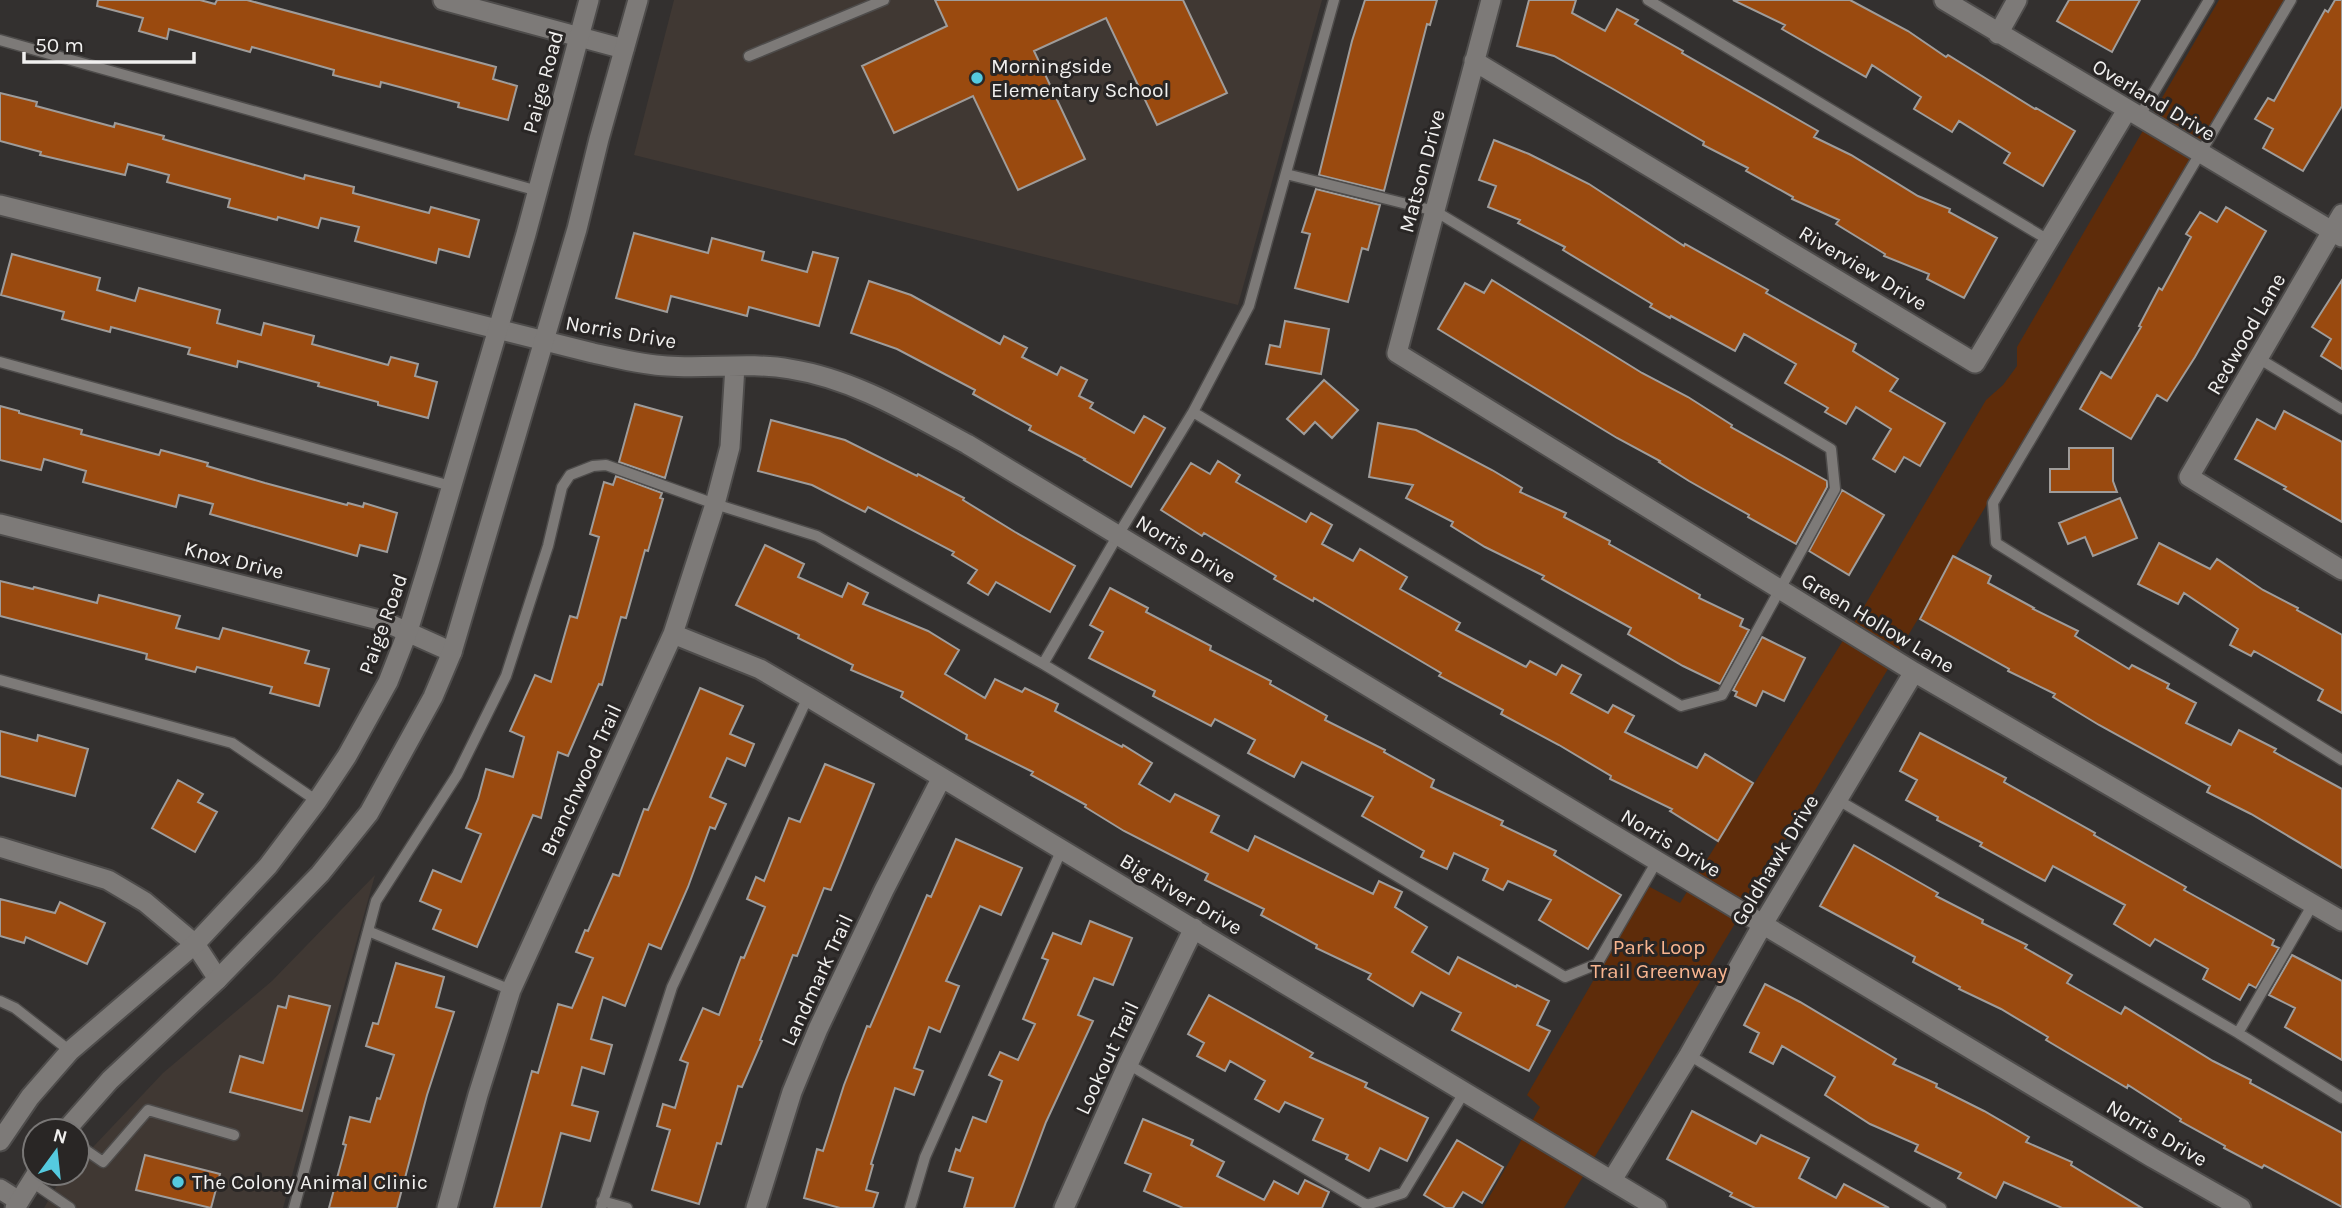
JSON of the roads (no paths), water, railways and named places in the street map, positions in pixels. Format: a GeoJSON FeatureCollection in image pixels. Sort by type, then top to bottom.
{"type":"FeatureCollection","features":[{"type":"Feature","properties":{"kind":"street"},"geometry":{"type":"LineString","coordinates":[[443,0],[624,49]]}},
{"type":"Feature","properties":{"kind":"street","name":"Paige Road"},"geometry":{"type":"LineString","coordinates":[[0,1141],[30,1097],[70,1051],[195,944],[268,866],[347,756],[387,682],[408,631],[451,486],[538,191],[589,0]]}},
{"type":"Feature","properties":{"kind":"street"},"geometry":{"type":"LineString","coordinates":[[77,1117],[110,1080],[218,979],[320,874],[369,813],[433,697],[452,652],[545,341],[638,0]]}},
{"type":"Feature","properties":{"kind":"street","name":"Matson Drive"},"geometry":{"type":"LineString","coordinates":[[1397,353],[1491,0]]}},
{"type":"Feature","properties":{"kind":"street","name":"Overland Drive"},"geometry":{"type":"LineString","coordinates":[[1944,0],[2199,153],[2339,227]]}},
{"type":"Feature","properties":{"kind":"street"},"geometry":{"type":"LineString","coordinates":[[1998,34],[2017,0]]}},
{"type":"Feature","properties":{"kind":"street","name":"Riverview Drive"},"geometry":{"type":"LineString","coordinates":[[1474,61],[1975,363],[2133,113]]}},
{"type":"Feature","properties":{"kind":"street","name":"Norris Drive"},"geometry":{"type":"LineString","coordinates":[[0,205],[593,353],[665,366],[790,369],[851,386],[889,402],[967,444],[1657,861],[2241,1208]]}},
{"type":"Feature","properties":{"kind":"street","name":"Redwood Lane"},"geometry":{"type":"LineString","coordinates":[[2339,227],[2189,477],[2342,569]]}},
{"type":"Feature","properties":{"kind":"street","name":"Green Hollow Lane"},"geometry":{"type":"LineString","coordinates":[[1397,353],[1914,672],[2342,921]]}},
{"type":"Feature","properties":{"kind":"street","name":"Branchwood Trail"},"geometry":{"type":"LineString","coordinates":[[447,1208],[511,990],[673,634],[715,504],[730,447],[735,366]]}},
{"type":"Feature","properties":{"kind":"street","name":"Knox Drive"},"geometry":{"type":"LineString","coordinates":[[0,524],[383,621],[452,652]]}},
{"type":"Feature","properties":{"kind":"street","name":"Big River Drive"},"geometry":{"type":"LineString","coordinates":[[673,634],[760,670],[808,697],[1657,1208]]}},
{"type":"Feature","properties":{"kind":"street","name":"Goldhawk Drive"},"geometry":{"type":"LineString","coordinates":[[1612,1181],[1914,672]]}},
{"type":"Feature","properties":{"kind":"street","name":"Landmark Trail"},"geometry":{"type":"LineString","coordinates":[[756,1208],[792,1092],[818,1029],[884,890],[941,779]]}},
{"type":"Feature","properties":{"kind":"street"},"geometry":{"type":"LineString","coordinates":[[0,847],[108,880],[145,902],[195,944],[218,979]]}},
{"type":"Feature","properties":{"kind":"street","name":"Lookout Trail"},"geometry":{"type":"LineString","coordinates":[[1064,1208],[1128,1064],[1194,928]]}},
{"type":"Feature","properties":{"kind":"street"},"geometry":{"type":"LineString","coordinates":[[0,1189],[17,1205],[28,1187]]}},
{"type":"Feature","properties":{"kind":"lane"},"geometry":{"type":"LineString","coordinates":[[748,56],[884,0]]}},
{"type":"Feature","properties":{"kind":"lane"},"geometry":{"type":"LineString","coordinates":[[1043,664],[1193,412],[1249,306],[1334,0]]}},
{"type":"Feature","properties":{"kind":"lane"},"geometry":{"type":"LineString","coordinates":[[1648,0],[2050,241]]}},
{"type":"Feature","properties":{"kind":"lane"},"geometry":{"type":"LineString","coordinates":[[2133,113],[2209,0]]}},
{"type":"Feature","properties":{"kind":"lane"},"geometry":{"type":"LineString","coordinates":[[2291,0],[1993,503],[1996,542],[2342,760]]}},
{"type":"Feature","properties":{"kind":"lane"},"geometry":{"type":"LineString","coordinates":[[0,40],[538,191]]}},
{"type":"Feature","properties":{"kind":"lane"},"geometry":{"type":"LineString","coordinates":[[1193,412],[1681,706],[1722,695],[1835,489],[1831,449],[1435,212],[1286,174]]}},
{"type":"Feature","properties":{"kind":"lane"},"geometry":{"type":"LineString","coordinates":[[2258,358],[2342,409]]}},
{"type":"Feature","properties":{"kind":"lane"},"geometry":{"type":"LineString","coordinates":[[0,362],[451,486]]}},
{"type":"Feature","properties":{"kind":"lane"},"geometry":{"type":"LineString","coordinates":[[293,1208],[376,901],[457,775],[506,676],[548,546],[562,487],[570,475],[593,466],[606,465],[715,504],[817,536],[1043,664],[1565,977],[1597,964],[1657,861]]}},
{"type":"Feature","properties":{"kind":"lane"},"geometry":{"type":"LineString","coordinates":[[0,680],[232,743],[317,801]]}},
{"type":"Feature","properties":{"kind":"lane"},"geometry":{"type":"LineString","coordinates":[[627,1208],[602,1204],[672,987],[808,697]]}},
{"type":"Feature","properties":{"kind":"lane"},"geometry":{"type":"LineString","coordinates":[[1838,800],[2238,1033],[2342,1098]]}},
{"type":"Feature","properties":{"kind":"lane"},"geometry":{"type":"LineString","coordinates":[[910,1208],[925,1157],[1062,848]]}},
{"type":"Feature","properties":{"kind":"lane"},"geometry":{"type":"LineString","coordinates":[[2238,1033],[2313,904]]}},
{"type":"Feature","properties":{"kind":"lane"},"geometry":{"type":"LineString","coordinates":[[368,931],[511,990]]}},
{"type":"Feature","properties":{"kind":"lane"},"geometry":{"type":"LineString","coordinates":[[0,1001],[15,1008],[70,1051]]}},
{"type":"Feature","properties":{"kind":"lane"},"geometry":{"type":"LineString","coordinates":[[1689,1055],[1941,1208]]}},
{"type":"Feature","properties":{"kind":"lane"},"geometry":{"type":"LineString","coordinates":[[1128,1064],[1367,1205],[1403,1194],[1465,1091]]}},
{"type":"Feature","properties":{"kind":"lane"},"geometry":{"type":"LineString","coordinates":[[91,1154],[103,1162],[148,1111],[234,1135]]}},
{"type":"Feature","properties":{"kind":"lane"},"geometry":{"type":"LineString","coordinates":[[46,1187],[70,1208]]}},
{"type":"Feature","properties":{"kind":"place","name":"Morningside Elementary School"},"geometry":{"type":"Point","coordinates":[977,78]}},
{"type":"Feature","properties":{"kind":"place","name":"The Colony Animal Clinic"},"geometry":{"type":"Point","coordinates":[178,1182]}},
{"type":"Feature","properties":{"kind":"park label","name":"Park Loop Trail Greenway"},"geometry":{"type":"Point","coordinates":[1659,959]}}]}
